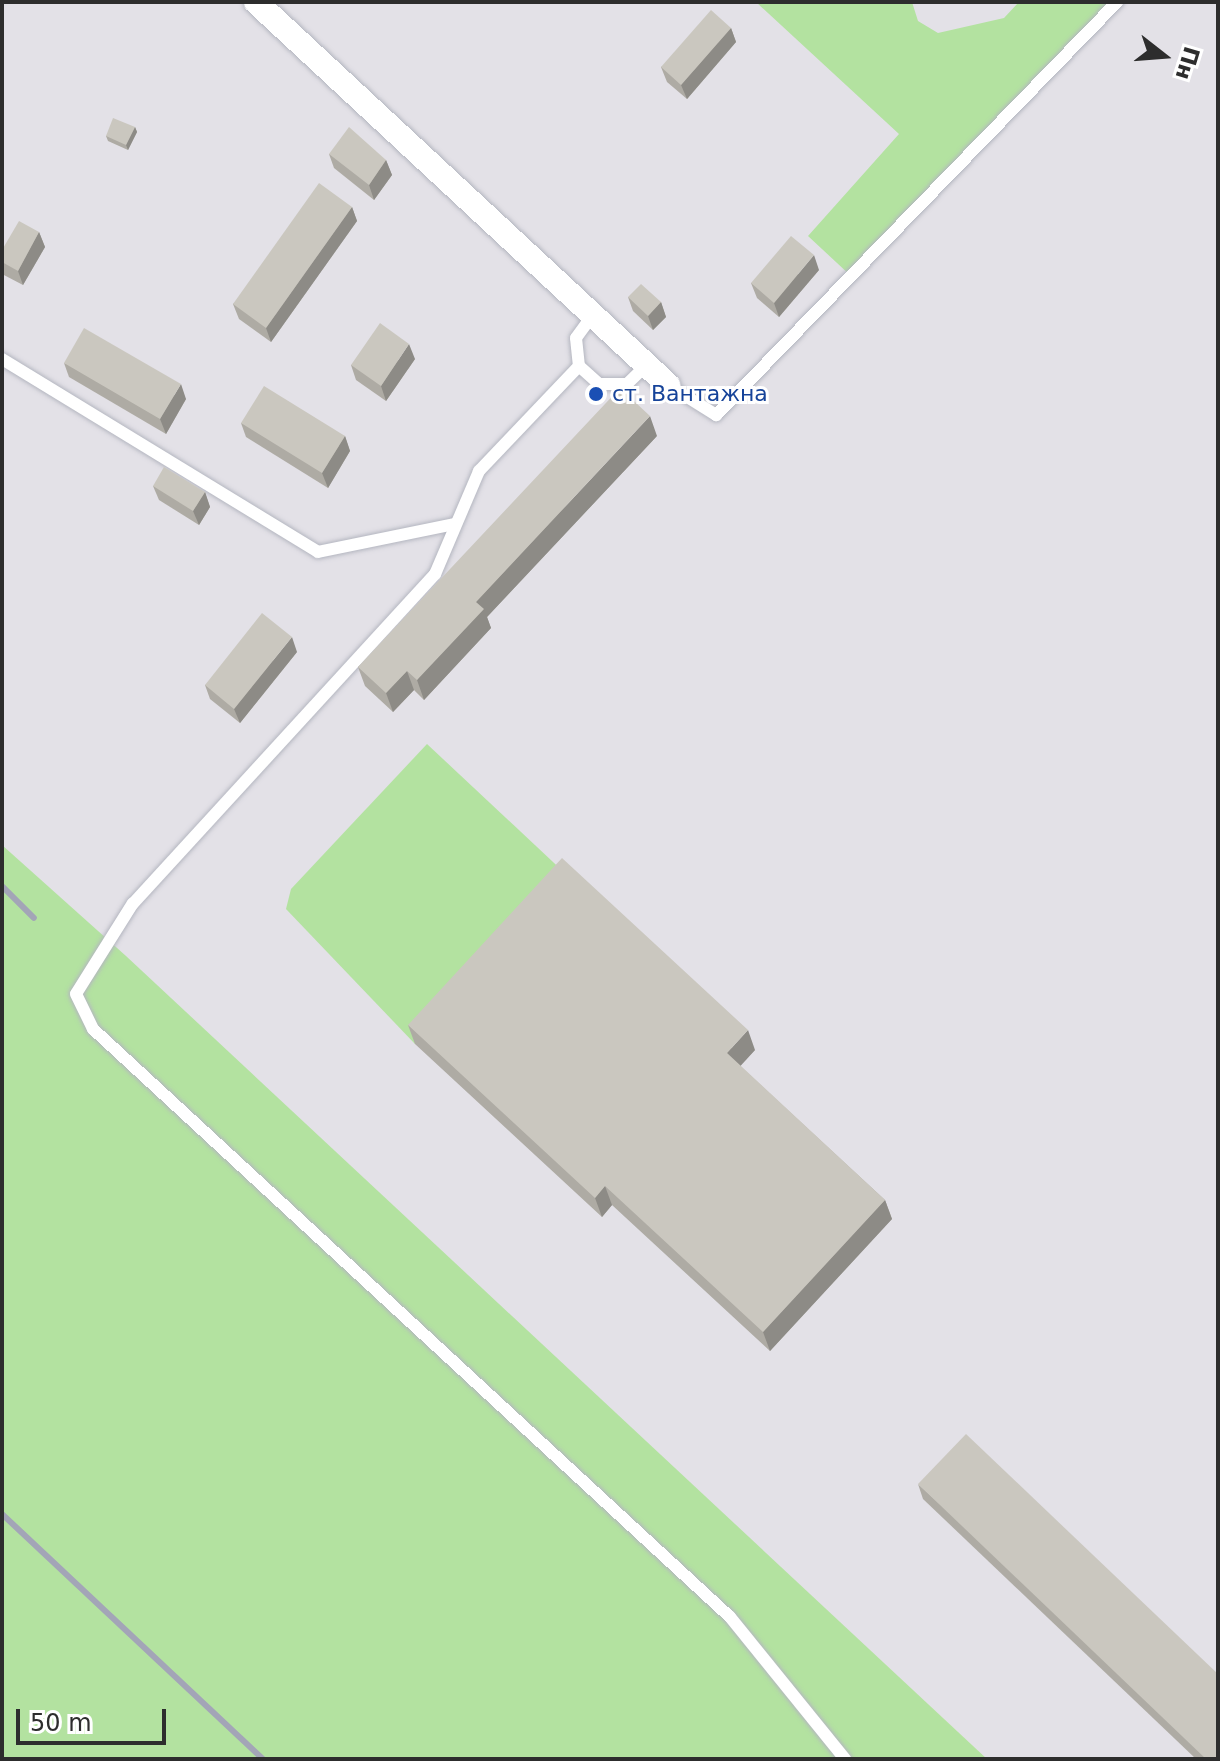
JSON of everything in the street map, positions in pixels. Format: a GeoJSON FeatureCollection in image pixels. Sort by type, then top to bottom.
{"type":"FeatureCollection","features":[{"type":"Feature","properties":{"kind":"street"},"geometry":{"type":"LineString","coordinates":[[256,2],[668,385]]}},
{"type":"Feature","properties":{"kind":"lane"},"geometry":{"type":"LineString","coordinates":[[668,385],[716,415],[1117,2]]}},
{"type":"Feature","properties":{"kind":"lane"},"geometry":{"type":"LineString","coordinates":[[592,316],[576,338],[579,366],[599,384],[627,384],[647,365]]}},
{"type":"Feature","properties":{"kind":"lane"},"geometry":{"type":"LineString","coordinates":[[2,359],[318,552],[454,524]]}},
{"type":"Feature","properties":{"kind":"lane"},"geometry":{"type":"LineString","coordinates":[[579,366],[479,471],[435,574],[133,903],[76,994],[93,1029],[720,1608],[845,1759]]}},
{"type":"Feature","properties":{"kind":"shaded area"},"geometry":{"type":"Polygon","coordinates":[[[2,2],[1218,2],[1218,1759],[987,1759],[2,845],[2,2]]]}},
{"type":"Feature","properties":{"kind":"green space"},"geometry":{"type":"Polygon","coordinates":[[[756,2],[912,2],[918,21],[938,33],[1004,18],[1019,2],[1117,2],[851,276],[808,236],[899,134],[756,2]]]}},
{"type":"Feature","properties":{"kind":"green space"},"geometry":{"type":"Polygon","coordinates":[[[427,744],[569,877],[415,1044],[286,909],[291,889],[427,744]]]}},
{"type":"Feature","properties":{"kind":"green space"},"geometry":{"type":"Polygon","coordinates":[[[2,845],[126,956],[987,1759],[2,1759],[2,845]]]}},
{"type":"Feature","properties":{"kind":"building"},"geometry":{"type":"Polygon","coordinates":[[[711,10],[731,28],[681,85],[661,67],[711,10]]]}},
{"type":"Feature","properties":{"kind":"building"},"geometry":{"type":"Polygon","coordinates":[[[113,118],[135,127],[126,145],[106,136],[113,118]]]}},
{"type":"Feature","properties":{"kind":"building"},"geometry":{"type":"Polygon","coordinates":[[[349,127],[386,160],[369,185],[329,154],[349,127]]]}},
{"type":"Feature","properties":{"kind":"building"},"geometry":{"type":"Polygon","coordinates":[[[319,183],[352,207],[266,328],[233,304],[319,183]]]}},
{"type":"Feature","properties":{"kind":"building"},"geometry":{"type":"Polygon","coordinates":[[[19,221],[39,232],[18,271],[2,262],[2,250],[19,221]]]}},
{"type":"Feature","properties":{"kind":"building"},"geometry":{"type":"Polygon","coordinates":[[[791,236],[814,255],[774,303],[751,283],[791,236]]]}},
{"type":"Feature","properties":{"kind":"building"},"geometry":{"type":"Polygon","coordinates":[[[641,284],[661,302],[648,316],[628,297],[641,284]]]}},
{"type":"Feature","properties":{"kind":"building"},"geometry":{"type":"Polygon","coordinates":[[[380,323],[409,344],[381,386],[351,365],[380,323]]]}},
{"type":"Feature","properties":{"kind":"building"},"geometry":{"type":"Polygon","coordinates":[[[84,328],[181,384],[160,419],[64,363],[84,328]]]}},
{"type":"Feature","properties":{"kind":"building"},"geometry":{"type":"Polygon","coordinates":[[[264,386],[345,436],[322,473],[241,423],[264,386]]]}},
{"type":"Feature","properties":{"kind":"building"},"geometry":{"type":"Polygon","coordinates":[[[620,388],[650,416],[476,602],[484,609],[417,680],[407,671],[386,693],[358,667],[620,388]]]}},
{"type":"Feature","properties":{"kind":"building"},"geometry":{"type":"Polygon","coordinates":[[[164,467],[205,492],[193,511],[153,486],[164,467]]]}},
{"type":"Feature","properties":{"kind":"building"},"geometry":{"type":"Polygon","coordinates":[[[262,613],[292,637],[234,709],[205,685],[262,613]]]}},
{"type":"Feature","properties":{"kind":"building"},"geometry":{"type":"Polygon","coordinates":[[[562,858],[748,1030],[727,1053],[885,1200],[763,1332],[605,1186],[595,1198],[408,1025],[562,858]]]}},
{"type":"Feature","properties":{"kind":"building"},"geometry":{"type":"Polygon","coordinates":[[[966,1434],[1218,1674],[1218,1759],[1206,1759],[918,1484],[966,1434]]]}},
{"type":"Feature","properties":{"kind":"railway"},"geometry":{"type":"LineString","coordinates":[[2,886],[34,918]]}},
{"type":"Feature","properties":{"kind":"railway"},"geometry":{"type":"LineString","coordinates":[[2,1514],[263,1759]]}},
{"type":"Feature","properties":{"kind":"place","name":"ст. Вантажна"},"geometry":{"type":"Point","coordinates":[596,394]}}]}
